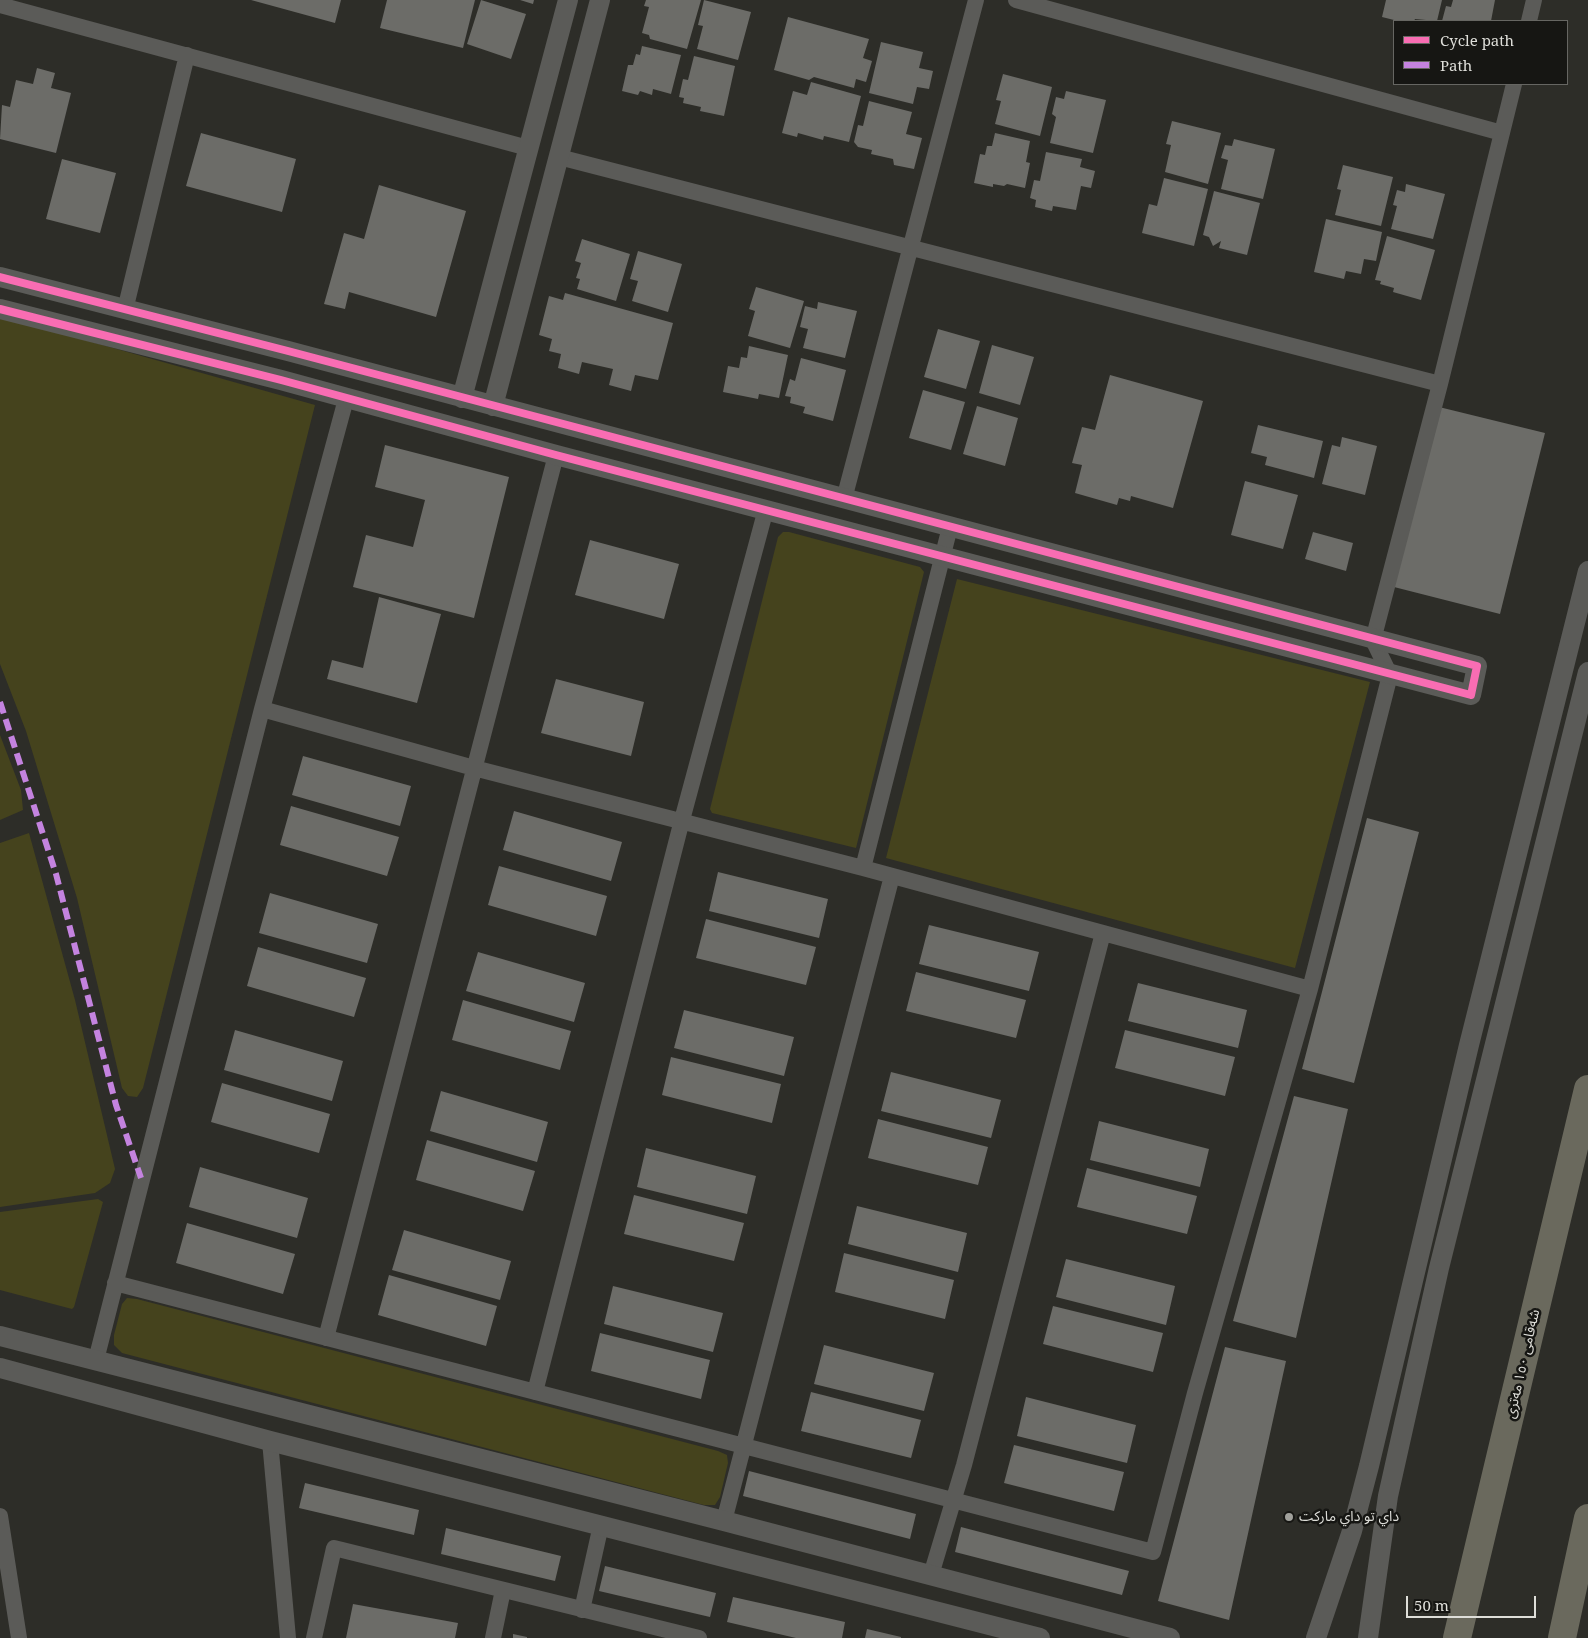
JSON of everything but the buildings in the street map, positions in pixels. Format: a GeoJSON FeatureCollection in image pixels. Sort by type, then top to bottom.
{"type":"FeatureCollection","features":[{"type":"Feature","properties":{"kind":"highway","name":"شەقامی ١٥٠ مەتری"},"geometry":{"type":"LineString","coordinates":[[1457,1638],[1588,1089]]}},
{"type":"Feature","properties":{"kind":"highway"},"geometry":{"type":"LineString","coordinates":[[1562,1638],[1588,1518]]}},
{"type":"Feature","properties":{"kind":"street"},"geometry":{"type":"LineString","coordinates":[[493,406],[600,0]]}},
{"type":"Feature","properties":{"kind":"street"},"geometry":{"type":"LineString","coordinates":[[844,499],[976,0]]}},
{"type":"Feature","properties":{"kind":"street"},"geometry":{"type":"LineString","coordinates":[[1016,0],[1502,132]]}},
{"type":"Feature","properties":{"kind":"street"},"geometry":{"type":"LineString","coordinates":[[1529,20],[1534,0]]}},
{"type":"Feature","properties":{"kind":"street"},"geometry":{"type":"LineString","coordinates":[[0,5],[17,5],[187,55],[528,148]]}},
{"type":"Feature","properties":{"kind":"street"},"geometry":{"type":"LineString","coordinates":[[462,398],[565,9],[593,26]]}},
{"type":"Feature","properties":{"kind":"street"},"geometry":{"type":"LineString","coordinates":[[125,310],[187,55]]}},
{"type":"Feature","properties":{"kind":"street"},"geometry":{"type":"LineString","coordinates":[[115,1283],[1153,1552],[1195,1393],[1310,989],[1390,675],[1373,640],[1440,384],[1514,85]]}},
{"type":"Feature","properties":{"kind":"street"},"geometry":{"type":"LineString","coordinates":[[559,157],[1440,384]]}},
{"type":"Feature","properties":{"kind":"street"},"geometry":{"type":"LineString","coordinates":[[0,277],[288,351],[1373,640],[1477,666],[1471,695],[556,455],[281,380],[0,309]]}},
{"type":"Feature","properties":{"kind":"street"},"geometry":{"type":"LineString","coordinates":[[281,380],[288,351]]}},
{"type":"Feature","properties":{"kind":"street"},"geometry":{"type":"LineString","coordinates":[[96,1360],[262,709],[346,398]]}},
{"type":"Feature","properties":{"kind":"street"},"geometry":{"type":"LineString","coordinates":[[326,1338],[556,455]]}},
{"type":"Feature","properties":{"kind":"street"},"geometry":{"type":"LineString","coordinates":[[535,1392],[682,820],[766,509]]}},
{"type":"Feature","properties":{"kind":"street"},"geometry":{"type":"LineString","coordinates":[[863,868],[950,527]]}},
{"type":"Feature","properties":{"kind":"street"},"geometry":{"type":"LineString","coordinates":[[1316,1638],[1352,1531],[1369,1466],[1468,1044],[1588,571]]}},
{"type":"Feature","properties":{"kind":"street"},"geometry":{"type":"LineString","coordinates":[[1368,1638],[1388,1496],[1439,1268],[1588,672]]}},
{"type":"Feature","properties":{"kind":"street"},"geometry":{"type":"LineString","coordinates":[[262,709],[474,768],[682,820],[1310,989]]}},
{"type":"Feature","properties":{"kind":"street"},"geometry":{"type":"LineString","coordinates":[[724,1521],[892,876]]}},
{"type":"Feature","properties":{"kind":"street"},"geometry":{"type":"LineString","coordinates":[[931,1575],[953,1499],[1103,933]]}},
{"type":"Feature","properties":{"kind":"street"},"geometry":{"type":"LineString","coordinates":[[0,1336],[724,1521],[1168,1638]]}},
{"type":"Feature","properties":{"kind":"street"},"geometry":{"type":"LineString","coordinates":[[0,1368],[270,1441],[1027,1636]]}},
{"type":"Feature","properties":{"kind":"street"},"geometry":{"type":"LineString","coordinates":[[150,1408],[158,1377]]}},
{"type":"Feature","properties":{"kind":"street"},"geometry":{"type":"LineString","coordinates":[[270,1441],[288,1638]]}},
{"type":"Feature","properties":{"kind":"street"},"geometry":{"type":"LineString","coordinates":[[0,1516],[19,1638]]}},
{"type":"Feature","properties":{"kind":"street"},"geometry":{"type":"LineString","coordinates":[[582,1610],[602,1525]]}},
{"type":"Feature","properties":{"kind":"street"},"geometry":{"type":"LineString","coordinates":[[314,1638],[334,1548],[582,1610],[669,1634],[699,1638]]}},
{"type":"Feature","properties":{"kind":"street"},"geometry":{"type":"LineString","coordinates":[[825,1583],[833,1551]]}},
{"type":"Feature","properties":{"kind":"street"},"geometry":{"type":"LineString","coordinates":[[493,1638],[503,1590]]}},
{"type":"Feature","properties":{"kind":"shaded area"},"geometry":{"type":"Polygon","coordinates":[[[0,316],[315,405],[143,1088],[137,1097],[128,1096],[122,1088],[77,898],[26,731],[0,664],[0,316]]]}},
{"type":"Feature","properties":{"kind":"shaded area"},"geometry":{"type":"Polygon","coordinates":[[[783,532],[920,567],[924,572],[856,848],[712,813],[710,809],[778,537],[783,532]]]}},
{"type":"Feature","properties":{"kind":"shaded area"},"geometry":{"type":"Polygon","coordinates":[[[957,579],[1370,682],[1295,968],[886,858],[957,579]]]}},
{"type":"Feature","properties":{"kind":"shaded area"},"geometry":{"type":"Polygon","coordinates":[[[0,735],[21,790],[23,810],[0,820],[0,735]]]}},
{"type":"Feature","properties":{"kind":"shaded area"},"geometry":{"type":"Polygon","coordinates":[[[29,833],[75,1000],[115,1169],[110,1183],[95,1193],[0,1207],[0,843],[29,833]]]}},
{"type":"Feature","properties":{"kind":"shaded area"},"geometry":{"type":"Polygon","coordinates":[[[98,1199],[103,1202],[72,1309],[0,1290],[0,1212],[98,1199]]]}},
{"type":"Feature","properties":{"kind":"shaded area"},"geometry":{"type":"Polygon","coordinates":[[[127,1298],[137,1299],[718,1451],[727,1455],[728,1463],[720,1497],[715,1505],[704,1505],[122,1353],[114,1345],[114,1335],[122,1304],[127,1298]]]}},
{"type":"Feature","properties":{"kind":"marked path"},"geometry":{"type":"LineString","coordinates":[[0,702],[56,874],[116,1105],[141,1178]]}},
{"type":"Feature","properties":{"kind":"cycle path"},"geometry":{"type":"LineString","coordinates":[[0,277],[288,351],[1477,666],[1471,695],[556,455],[281,380],[0,309]]}},
{"type":"Feature","properties":{"kind":"place","name":"داي تو داي ماركت"},"geometry":{"type":"Point","coordinates":[1289,1517]}}]}
